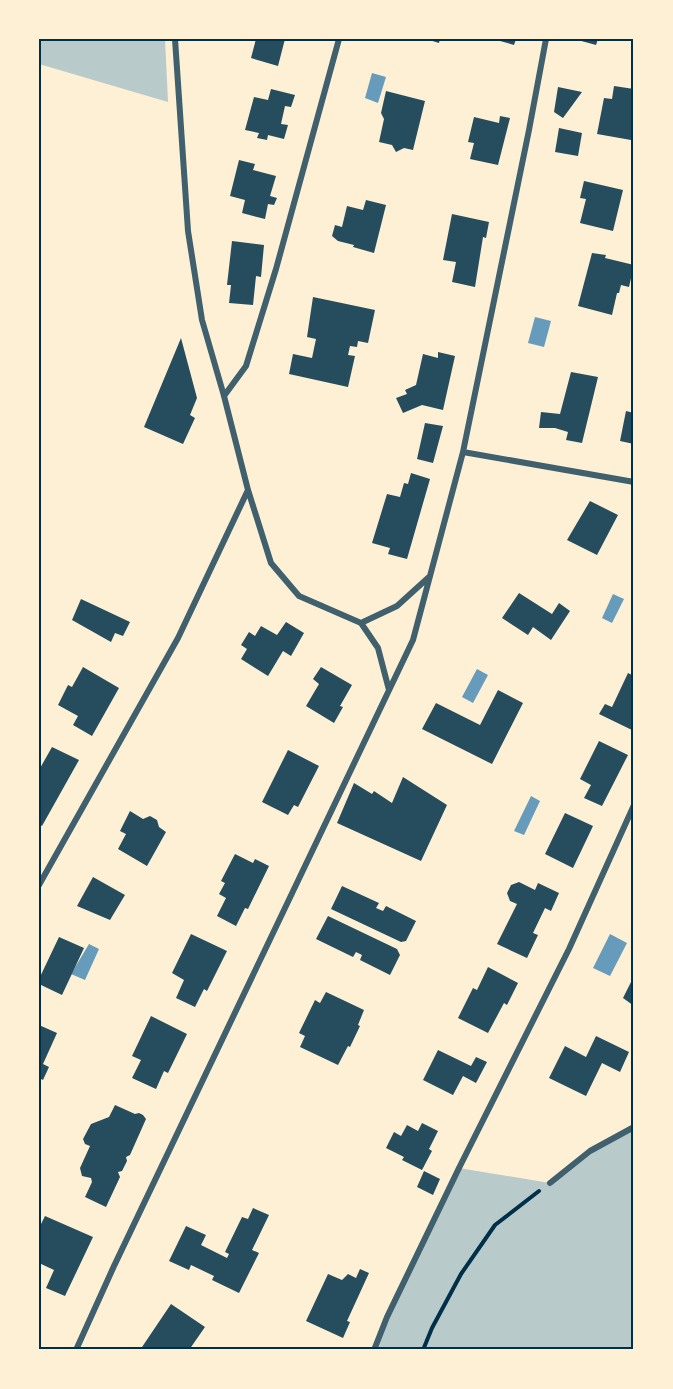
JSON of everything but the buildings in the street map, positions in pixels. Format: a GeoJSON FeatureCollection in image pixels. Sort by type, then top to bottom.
{"type":"FeatureCollection","features":[{"type":"Feature","properties":{"kind":"street"},"geometry":{"type":"LineString","coordinates":[[175,39],[188,231],[202,320],[248,490],[271,563],[299,596],[361,623],[378,648],[389,691]]}},
{"type":"Feature","properties":{"kind":"street"},"geometry":{"type":"LineString","coordinates":[[224,396],[246,366],[276,269],[339,39]]}},
{"type":"Feature","properties":{"kind":"street"},"geometry":{"type":"LineString","coordinates":[[76,1350],[414,640],[463,452],[525,153],[546,39]]}},
{"type":"Feature","properties":{"kind":"street"},"geometry":{"type":"LineString","coordinates":[[463,452],[634,482]]}},
{"type":"Feature","properties":{"kind":"street"},"geometry":{"type":"LineString","coordinates":[[39,885],[178,638],[248,490]]}},
{"type":"Feature","properties":{"kind":"street"},"geometry":{"type":"LineString","coordinates":[[361,623],[397,606],[430,576]]}},
{"type":"Feature","properties":{"kind":"street"},"geometry":{"type":"LineString","coordinates":[[374,1350],[387,1317],[459,1168],[569,949],[634,805]]}},
{"type":"Feature","properties":{"kind":"street"},"geometry":{"type":"LineString","coordinates":[[550,1183],[590,1151],[634,1127]]}},
{"type":"Feature","properties":{"kind":"path"},"geometry":{"type":"LineString","coordinates":[[423,1350],[461,1274],[495,1225],[550,1183]]}},
{"type":"Feature","properties":{"kind":"shaded area"},"geometry":{"type":"Polygon","coordinates":[[[39,39],[165,39],[168,102],[39,64],[39,39]]]}},
{"type":"Feature","properties":{"kind":"shaded area"},"geometry":{"type":"Polygon","coordinates":[[[634,1127],[634,1350],[374,1350],[459,1168],[550,1183],[590,1151],[634,1127]]]}},
{"type":"Feature","properties":{"kind":"water"},"geometry":{"type":"Polygon","coordinates":[[[372,73],[386,77],[378,103],[365,98],[372,73]]]}},
{"type":"Feature","properties":{"kind":"water"},"geometry":{"type":"Polygon","coordinates":[[[535,317],[551,321],[544,347],[528,343],[535,317]]]}},
{"type":"Feature","properties":{"kind":"water"},"geometry":{"type":"Polygon","coordinates":[[[613,594],[624,599],[612,623],[602,618],[613,594]]]}},
{"type":"Feature","properties":{"kind":"water"},"geometry":{"type":"Polygon","coordinates":[[[477,669],[488,675],[473,703],[462,697],[477,669]]]}},
{"type":"Feature","properties":{"kind":"water"},"geometry":{"type":"Polygon","coordinates":[[[531,796],[540,801],[524,835],[514,831],[531,796]]]}},
{"type":"Feature","properties":{"kind":"water"},"geometry":{"type":"Polygon","coordinates":[[[610,934],[627,943],[610,976],[593,968],[610,934]]]}},
{"type":"Feature","properties":{"kind":"water"},"geometry":{"type":"Polygon","coordinates":[[[89,944],[99,949],[85,980],[71,974],[89,944]]]}}]}
